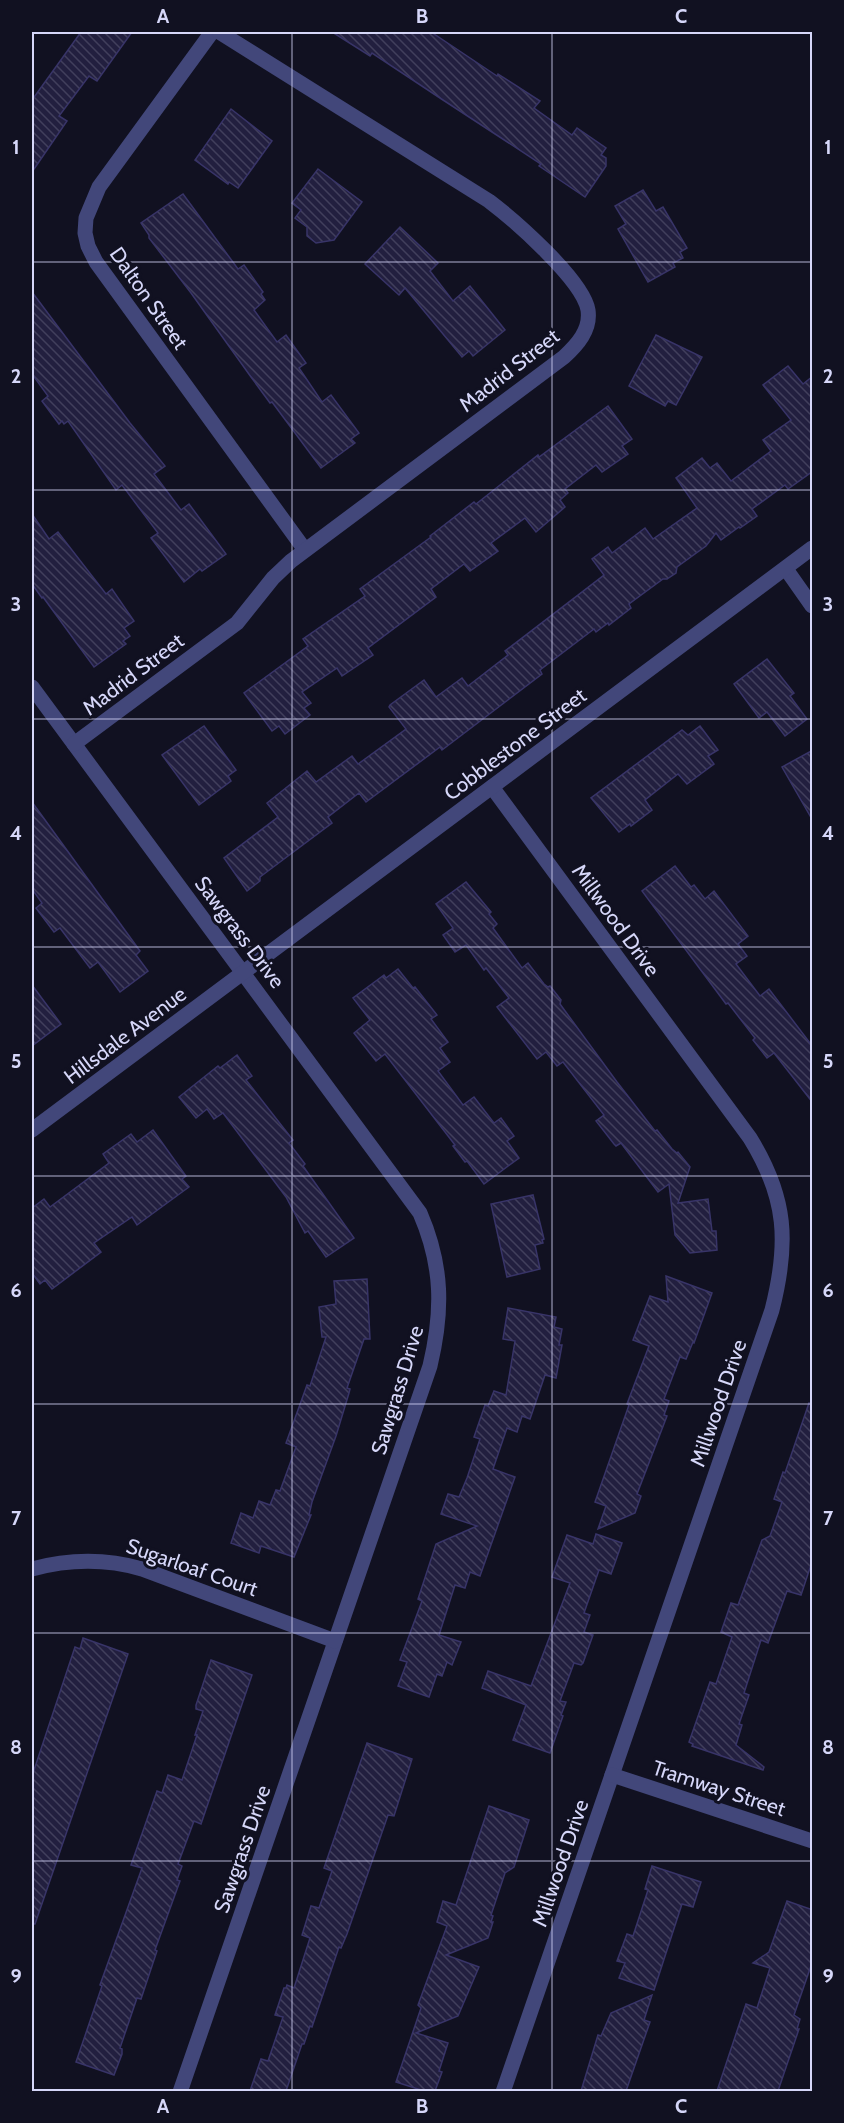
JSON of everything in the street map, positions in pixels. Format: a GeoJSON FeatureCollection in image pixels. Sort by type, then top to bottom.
{"type":"FeatureCollection","features":[{"type":"Feature","properties":{"kind":"street","name":"Dalton Street"},"geometry":{"type":"LineString","coordinates":[[212,32],[99,187],[86,218],[85,234],[96,262],[305,550]]}},
{"type":"Feature","properties":{"kind":"street","name":"Madrid Street"},"geometry":{"type":"LineString","coordinates":[[74,744],[237,622],[285,565],[564,357],[581,339],[587,324],[588,309],[578,288],[530,234],[512,218],[489,201],[219,32]]}},
{"type":"Feature","properties":{"kind":"street","name":"Cobblestone Street"},"geometry":{"type":"LineString","coordinates":[[243,972],[813,549]]}},
{"type":"Feature","properties":{"kind":"street"},"geometry":{"type":"LineString","coordinates":[[786,569],[813,606]]}},
{"type":"Feature","properties":{"kind":"street","name":"Sawgrass Drive"},"geometry":{"type":"LineString","coordinates":[[32,687],[407,1193],[420,1213],[435,1253],[440,1291],[438,1330],[430,1366],[180,2091]]}},
{"type":"Feature","properties":{"kind":"street","name":"Millwood Drive"},"geometry":{"type":"LineString","coordinates":[[492,787],[750,1138],[770,1172],[780,1216],[783,1252],[772,1310],[503,2091]]}},
{"type":"Feature","properties":{"kind":"street","name":"Hillsdale Avenue"},"geometry":{"type":"LineString","coordinates":[[32,1130],[243,972]]}},
{"type":"Feature","properties":{"kind":"street","name":"Sugarloaf Court"},"geometry":{"type":"LineString","coordinates":[[32,1569],[81,1560],[120,1563],[142,1569],[335,1641]]}},
{"type":"Feature","properties":{"kind":"street","name":"Tramway Street"},"geometry":{"type":"LineString","coordinates":[[612,1775],[813,1841]]}},
{"type":"Feature","properties":{"kind":"building"},"geometry":{"type":"Polygon","coordinates":[[[81,32],[132,32],[97,81],[89,76],[59,116],[67,121],[32,172],[32,100],[81,32]]]}},
{"type":"Feature","properties":{"kind":"building"},"geometry":{"type":"Polygon","coordinates":[[[332,32],[431,32],[497,76],[498,74],[540,101],[534,108],[572,135],[577,128],[606,148],[601,155],[606,158],[606,166],[585,197],[539,166],[541,164],[372,53],[370,56],[332,32]]]}},
{"type":"Feature","properties":{"kind":"building"},"geometry":{"type":"Polygon","coordinates":[[[231,109],[272,141],[238,188],[229,182],[228,184],[195,160],[231,109]]]}},
{"type":"Feature","properties":{"kind":"building"},"geometry":{"type":"Polygon","coordinates":[[[318,169],[362,202],[334,240],[316,243],[307,236],[307,227],[295,218],[301,210],[292,203],[318,169]]]}},
{"type":"Feature","properties":{"kind":"building"},"geometry":{"type":"Polygon","coordinates":[[[643,190],[656,211],[663,207],[687,248],[680,252],[683,258],[673,263],[675,267],[648,282],[618,229],[626,224],[615,206],[643,190]]]}},
{"type":"Feature","properties":{"kind":"building"},"geometry":{"type":"Polygon","coordinates":[[[183,194],[238,269],[244,265],[263,292],[261,294],[265,300],[254,310],[277,342],[286,335],[306,363],[299,368],[322,402],[331,395],[359,433],[351,439],[355,443],[321,468],[272,402],[270,403],[149,238],[141,223],[183,194]]]}},
{"type":"Feature","properties":{"kind":"building"},"geometry":{"type":"Polygon","coordinates":[[[400,227],[438,263],[430,271],[453,301],[470,286],[505,330],[473,356],[469,351],[462,357],[405,288],[399,295],[365,264],[400,227]]]}},
{"type":"Feature","properties":{"kind":"building"},"geometry":{"type":"Polygon","coordinates":[[[32,292],[165,466],[154,474],[181,510],[189,504],[226,554],[202,571],[200,569],[184,582],[151,538],[158,533],[122,485],[116,490],[68,421],[64,424],[62,421],[59,424],[42,401],[48,396],[32,374],[32,292]]]}},
{"type":"Feature","properties":{"kind":"building"},"geometry":{"type":"Polygon","coordinates":[[[656,335],[702,357],[676,405],[668,401],[665,406],[629,386],[656,335]]]}},
{"type":"Feature","properties":{"kind":"building"},"geometry":{"type":"Polygon","coordinates":[[[788,366],[803,384],[813,376],[813,471],[788,489],[785,485],[752,509],[757,516],[740,528],[721,540],[716,533],[706,546],[677,567],[676,573],[663,579],[629,604],[631,608],[609,625],[608,623],[596,632],[594,629],[540,670],[542,674],[442,750],[440,747],[366,802],[359,793],[328,817],[332,823],[260,877],[260,881],[247,891],[224,858],[278,817],[267,803],[307,771],[316,782],[352,756],[358,764],[406,729],[389,707],[390,705],[424,680],[436,697],[462,678],[468,686],[508,655],[505,651],[604,575],[592,559],[608,547],[612,553],[645,528],[653,539],[697,508],[676,478],[702,458],[710,468],[717,463],[731,481],[771,451],[763,440],[791,420],[763,385],[788,366]]]}},
{"type":"Feature","properties":{"kind":"building"},"geometry":{"type":"Polygon","coordinates":[[[608,406],[632,439],[622,446],[628,454],[602,472],[596,465],[565,489],[568,493],[560,500],[565,507],[536,532],[525,518],[491,543],[498,551],[470,571],[464,564],[431,589],[436,597],[368,648],[373,655],[342,676],[337,668],[302,692],[311,703],[304,708],[310,715],[285,734],[279,726],[272,731],[244,693],[308,646],[303,639],[365,596],[360,589],[474,502],[476,504],[538,455],[539,457],[608,406]]]}},
{"type":"Feature","properties":{"kind":"building"},"geometry":{"type":"Polygon","coordinates":[[[32,514],[49,539],[58,532],[106,594],[112,589],[134,621],[124,628],[130,636],[123,641],[126,644],[94,667],[32,584],[32,514]]]}},
{"type":"Feature","properties":{"kind":"building"},"geometry":{"type":"Polygon","coordinates":[[[767,659],[794,693],[790,696],[807,719],[785,736],[767,712],[759,718],[734,684],[767,659]]]}},
{"type":"Feature","properties":{"kind":"building"},"geometry":{"type":"Polygon","coordinates":[[[204,726],[236,770],[228,776],[231,781],[199,805],[162,755],[204,726]]]}},
{"type":"Feature","properties":{"kind":"building"},"geometry":{"type":"Polygon","coordinates":[[[700,726],[718,750],[708,756],[714,764],[687,784],[678,774],[645,800],[652,810],[619,832],[591,798],[682,730],[688,735],[700,726]]]}},
{"type":"Feature","properties":{"kind":"building"},"geometry":{"type":"Polygon","coordinates":[[[813,750],[813,821],[782,767],[813,750]]]}},
{"type":"Feature","properties":{"kind":"building"},"geometry":{"type":"Polygon","coordinates":[[[32,802],[140,951],[136,955],[148,971],[120,992],[98,962],[90,968],[60,928],[54,932],[36,908],[42,903],[32,889],[32,802]]]}},
{"type":"Feature","properties":{"kind":"building"},"geometry":{"type":"Polygon","coordinates":[[[675,866],[691,887],[694,885],[705,899],[714,891],[748,936],[738,944],[747,956],[736,964],[760,996],[769,989],[813,1047],[813,1103],[774,1053],[767,1058],[753,1040],[755,1038],[728,1003],[726,1004],[642,891],[675,866]]]}},
{"type":"Feature","properties":{"kind":"building"},"geometry":{"type":"Polygon","coordinates":[[[466,882],[491,912],[489,914],[497,924],[493,928],[522,968],[528,963],[544,984],[550,986],[561,1000],[560,1004],[617,1082],[655,1131],[657,1130],[690,1167],[678,1203],[708,1199],[712,1231],[716,1231],[717,1250],[690,1253],[675,1235],[669,1184],[658,1192],[621,1143],[616,1146],[614,1144],[596,1121],[604,1115],[563,1062],[557,1066],[546,1052],[537,1059],[497,1007],[509,998],[466,945],[455,952],[443,935],[453,928],[436,904],[466,882]]]}},
{"type":"Feature","properties":{"kind":"building"},"geometry":{"type":"Polygon","coordinates":[[[398,969],[437,1015],[431,1019],[448,1042],[440,1048],[450,1062],[438,1071],[463,1105],[474,1097],[494,1123],[501,1118],[514,1136],[507,1141],[519,1158],[484,1184],[385,1054],[376,1061],[354,1033],[370,1020],[353,998],[384,975],[386,978],[398,969]]]}},
{"type":"Feature","properties":{"kind":"building"},"geometry":{"type":"Polygon","coordinates":[[[32,985],[61,1024],[32,1046],[32,985]]]}},
{"type":"Feature","properties":{"kind":"building"},"geometry":{"type":"Polygon","coordinates":[[[237,1055],[252,1076],[246,1080],[293,1140],[289,1143],[305,1164],[303,1166],[354,1238],[326,1257],[308,1231],[305,1233],[286,1197],[223,1113],[214,1119],[207,1109],[196,1118],[179,1097],[218,1066],[220,1068],[237,1055]]]}},
{"type":"Feature","properties":{"kind":"building"},"geometry":{"type":"Polygon","coordinates":[[[153,1130],[186,1176],[182,1179],[189,1187],[137,1225],[132,1217],[94,1243],[101,1252],[52,1289],[45,1280],[40,1284],[32,1273],[32,1208],[44,1199],[50,1207],[109,1163],[103,1154],[131,1134],[137,1142],[153,1130]]]}},
{"type":"Feature","properties":{"kind":"building"},"geometry":{"type":"Polygon","coordinates":[[[533,1195],[544,1239],[543,1243],[535,1245],[540,1269],[507,1277],[491,1204],[533,1195]]]}},
{"type":"Feature","properties":{"kind":"building"},"geometry":{"type":"Polygon","coordinates":[[[666,1276],[712,1293],[694,1343],[686,1359],[680,1357],[664,1399],[669,1401],[664,1415],[667,1416],[637,1494],[641,1496],[635,1513],[598,1529],[606,1506],[595,1502],[629,1405],[627,1404],[649,1346],[633,1340],[650,1296],[668,1302],[666,1276]]]}},
{"type":"Feature","properties":{"kind":"building"},"geometry":{"type":"Polygon","coordinates":[[[367,1279],[370,1339],[364,1339],[347,1388],[350,1389],[336,1436],[312,1502],[309,1515],[311,1515],[294,1557],[261,1546],[259,1553],[231,1543],[241,1513],[253,1518],[259,1501],[270,1505],[276,1490],[280,1491],[296,1447],[286,1443],[307,1385],[310,1386],[326,1337],[322,1337],[319,1307],[336,1304],[334,1281],[367,1279]]]}},
{"type":"Feature","properties":{"kind":"building"},"geometry":{"type":"Polygon","coordinates":[[[508,1308],[556,1317],[554,1327],[562,1329],[559,1345],[562,1345],[556,1378],[545,1375],[530,1419],[522,1416],[517,1432],[507,1428],[493,1469],[515,1477],[480,1576],[470,1572],[465,1588],[455,1585],[439,1635],[461,1642],[452,1665],[447,1662],[442,1676],[437,1674],[429,1697],[398,1686],[407,1662],[400,1660],[422,1601],[418,1599],[436,1544],[477,1526],[441,1514],[448,1494],[459,1497],[467,1478],[480,1439],[474,1437],[485,1405],[488,1406],[494,1391],[506,1395],[515,1341],[503,1339],[508,1308]]]}},
{"type":"Feature","properties":{"kind":"building"},"geometry":{"type":"Polygon","coordinates":[[[809,1403],[813,1404],[812,1562],[801,1595],[787,1591],[768,1643],[761,1640],[744,1693],[749,1695],[739,1724],[742,1725],[736,1745],[764,1767],[763,1770],[692,1746],[693,1744],[689,1742],[710,1682],[716,1684],[732,1637],[721,1632],[731,1603],[738,1605],[762,1540],[770,1536],[782,1502],[774,1499],[809,1403]]]}},
{"type":"Feature","properties":{"kind":"building"},"geometry":{"type":"Polygon","coordinates":[[[596,1534],[622,1543],[611,1574],[599,1570],[584,1613],[590,1615],[584,1632],[593,1635],[583,1663],[581,1665],[574,1663],[560,1701],[566,1702],[550,1753],[513,1740],[526,1705],[482,1688],[488,1671],[531,1686],[570,1583],[552,1577],[567,1535],[593,1544],[596,1534]]]}},
{"type":"Feature","properties":{"kind":"building"},"geometry":{"type":"Polygon","coordinates":[[[83,1638],[128,1654],[35,1924],[32,1924],[32,1776],[75,1647],[80,1649],[83,1638]]]}},
{"type":"Feature","properties":{"kind":"building"},"geometry":{"type":"Polygon","coordinates":[[[211,1660],[252,1675],[201,1824],[194,1821],[178,1864],[182,1866],[177,1880],[180,1881],[155,1950],[157,1951],[141,1999],[137,1998],[120,2048],[122,2054],[114,2075],[76,2062],[102,1986],[100,1985],[142,1868],[131,1865],[157,1791],[162,1793],[168,1775],[182,1780],[203,1711],[196,1709],[196,1705],[211,1660]]]}},
{"type":"Feature","properties":{"kind":"building"},"geometry":{"type":"Polygon","coordinates":[[[367,1743],[412,1759],[394,1816],[388,1815],[347,1934],[341,1948],[339,1947],[312,2027],[310,2026],[304,2044],[302,2044],[286,2091],[250,2091],[261,2059],[268,2061],[283,2017],[275,2015],[284,1988],[287,1985],[294,1988],[310,1938],[302,1935],[311,1906],[319,1908],[332,1871],[324,1868],[367,1743]]]}},
{"type":"Feature","properties":{"kind":"building"},"geometry":{"type":"Polygon","coordinates":[[[489,1806],[529,1820],[514,1867],[505,1873],[491,1915],[493,1916],[491,1922],[493,1922],[488,1938],[446,1955],[479,1967],[458,2016],[416,2033],[448,2043],[435,2091],[424,2091],[396,2082],[421,2008],[418,2005],[447,1926],[437,1922],[443,1901],[456,1905],[489,1806]]]}},
{"type":"Feature","properties":{"kind":"building"},"geometry":{"type":"Polygon","coordinates":[[[652,1866],[701,1882],[693,1907],[682,1904],[654,1990],[619,1978],[625,1963],[617,1961],[627,1934],[633,1936],[648,1890],[645,1889],[652,1866]]]}},
{"type":"Feature","properties":{"kind":"building"},"geometry":{"type":"Polygon","coordinates":[[[787,1901],[813,1910],[813,1960],[794,2015],[800,2019],[797,2029],[799,2029],[778,2091],[717,2091],[746,2004],[757,2008],[770,1968],[753,1963],[769,1952],[787,1901]]]}},
{"type":"Feature","properties":{"kind":"building"},"geometry":{"type":"Polygon","coordinates":[[[652,1995],[644,2020],[650,2022],[626,2091],[581,2091],[598,2035],[601,2036],[611,2013],[652,1995]]]}}]}
